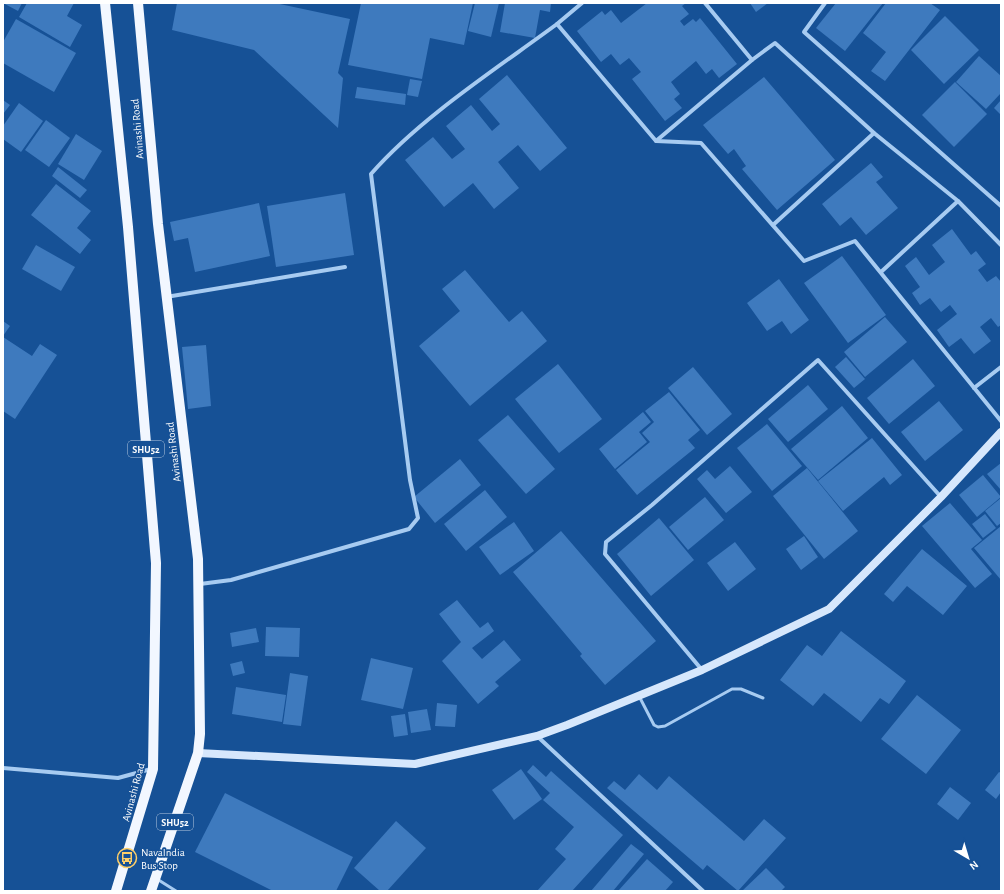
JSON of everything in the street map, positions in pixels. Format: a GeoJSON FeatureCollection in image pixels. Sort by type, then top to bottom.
{"type":"FeatureCollection","features":[{"type":"Feature","properties":{"kind":"main road","name":"Avinashi Road"},"geometry":{"type":"LineString","coordinates":[[105,3],[128,227],[156,563],[153,769],[116,891]]}},
{"type":"Feature","properties":{"kind":"main road","name":"Avinashi Road"},"geometry":{"type":"LineString","coordinates":[[138,3],[158,224],[198,559],[200,734],[198,753],[151,891]]}},
{"type":"Feature","properties":{"kind":"street"},"geometry":{"type":"LineString","coordinates":[[198,584],[231,580],[409,529],[418,518],[410,480],[370,174],[391,151],[451,103],[557,24],[582,3]]}},
{"type":"Feature","properties":{"kind":"street"},"geometry":{"type":"LineString","coordinates":[[704,3],[752,60]]}},
{"type":"Feature","properties":{"kind":"street"},"geometry":{"type":"LineString","coordinates":[[824,3],[804,32],[1001,206]]}},
{"type":"Feature","properties":{"kind":"street"},"geometry":{"type":"LineString","coordinates":[[557,24],[656,141],[701,143],[804,261],[855,240],[1001,420]]}},
{"type":"Feature","properties":{"kind":"street"},"geometry":{"type":"LineString","coordinates":[[656,141],[752,60],[775,43],[874,133],[958,201],[1001,246]]}},
{"type":"Feature","properties":{"kind":"street"},"geometry":{"type":"LineString","coordinates":[[773,225],[874,133]]}},
{"type":"Feature","properties":{"kind":"street"},"geometry":{"type":"LineString","coordinates":[[881,272],[958,201]]}},
{"type":"Feature","properties":{"kind":"street"},"geometry":{"type":"LineString","coordinates":[[166,297],[345,267]]}},
{"type":"Feature","properties":{"kind":"street"},"geometry":{"type":"LineString","coordinates":[[702,670],[605,554],[606,542],[652,505],[818,360],[941,497]]}},
{"type":"Feature","properties":{"kind":"street"},"geometry":{"type":"LineString","coordinates":[[974,388],[1001,367]]}},
{"type":"Feature","properties":{"kind":"street"},"geometry":{"type":"LineString","coordinates":[[198,753],[415,764],[537,736],[639,696],[702,670],[829,609],[941,497],[1001,432]]}},
{"type":"Feature","properties":{"kind":"street"},"geometry":{"type":"LineString","coordinates":[[537,736],[703,891]]}},
{"type":"Feature","properties":{"kind":"street"},"geometry":{"type":"LineString","coordinates":[[3,768],[118,778],[153,769]]}},
{"type":"Feature","properties":{"kind":"lane"},"geometry":{"type":"LineString","coordinates":[[639,696],[654,725],[658,727],[665,726],[732,689],[741,689],[763,698]]}},
{"type":"Feature","properties":{"kind":"lane"},"geometry":{"type":"LineString","coordinates":[[155,878],[176,891]]}},
{"type":"Feature","properties":{"kind":"building"},"geometry":{"type":"Polygon","coordinates":[[[3,3],[22,3],[18,11],[3,3]]]}},
{"type":"Feature","properties":{"kind":"building"},"geometry":{"type":"Polygon","coordinates":[[[27,3],[74,3],[67,16],[82,25],[70,47],[19,17],[27,3]]]}},
{"type":"Feature","properties":{"kind":"building"},"geometry":{"type":"Polygon","coordinates":[[[177,3],[275,3],[350,19],[338,73],[343,78],[338,128],[254,50],[172,30],[177,3]]]}},
{"type":"Feature","properties":{"kind":"building"},"geometry":{"type":"Polygon","coordinates":[[[361,3],[473,3],[464,45],[430,38],[422,79],[348,65],[361,3]]]}},
{"type":"Feature","properties":{"kind":"building"},"geometry":{"type":"Polygon","coordinates":[[[475,3],[499,3],[491,37],[468,31],[475,3]]]}},
{"type":"Feature","properties":{"kind":"building"},"geometry":{"type":"Polygon","coordinates":[[[505,3],[551,3],[550,12],[540,10],[535,38],[500,32],[505,3]]]}},
{"type":"Feature","properties":{"kind":"building"},"geometry":{"type":"Polygon","coordinates":[[[647,3],[686,3],[682,6],[689,14],[680,21],[684,26],[693,19],[696,22],[700,18],[737,64],[719,78],[712,69],[706,74],[696,61],[671,82],[680,94],[674,99],[682,108],[665,121],[632,79],[641,72],[629,58],[620,65],[611,54],[601,62],[577,31],[602,11],[605,15],[611,10],[621,23],[647,3]]]}},
{"type":"Feature","properties":{"kind":"building"},"geometry":{"type":"Polygon","coordinates":[[[750,3],[768,3],[756,12],[750,3]]]}},
{"type":"Feature","properties":{"kind":"building"},"geometry":{"type":"Polygon","coordinates":[[[836,3],[883,3],[845,51],[816,28],[836,3]]]}},
{"type":"Feature","properties":{"kind":"building"},"geometry":{"type":"Polygon","coordinates":[[[886,3],[930,3],[940,10],[885,81],[871,71],[886,52],[863,33],[886,3]]]}},
{"type":"Feature","properties":{"kind":"building"},"geometry":{"type":"Polygon","coordinates":[[[945,16],[979,50],[944,84],[911,50],[945,16]]]}},
{"type":"Feature","properties":{"kind":"building"},"geometry":{"type":"Polygon","coordinates":[[[16,19],[76,53],[54,92],[3,63],[3,42],[16,19]]]}},
{"type":"Feature","properties":{"kind":"building"},"geometry":{"type":"Polygon","coordinates":[[[979,56],[1001,76],[1001,93],[986,109],[956,82],[979,56]]]}},
{"type":"Feature","properties":{"kind":"building"},"geometry":{"type":"Polygon","coordinates":[[[507,75],[567,148],[540,171],[518,145],[498,162],[519,188],[494,209],[473,183],[444,207],[405,160],[433,137],[452,159],[465,149],[446,126],[471,105],[492,131],[500,124],[479,99],[507,75]]]}},
{"type":"Feature","properties":{"kind":"building"},"geometry":{"type":"Polygon","coordinates":[[[764,77],[835,160],[777,210],[742,169],[746,166],[734,149],[728,154],[703,125],[764,77]]]}},
{"type":"Feature","properties":{"kind":"building"},"geometry":{"type":"Polygon","coordinates":[[[410,79],[422,81],[418,97],[407,95],[410,79]]]}},
{"type":"Feature","properties":{"kind":"building"},"geometry":{"type":"Polygon","coordinates":[[[955,82],[987,114],[954,147],[922,115],[955,82]]]}},
{"type":"Feature","properties":{"kind":"building"},"geometry":{"type":"Polygon","coordinates":[[[357,87],[406,94],[405,105],[355,98],[357,87]]]}},
{"type":"Feature","properties":{"kind":"building"},"geometry":{"type":"Polygon","coordinates":[[[3,100],[10,105],[3,114],[3,100]]]}},
{"type":"Feature","properties":{"kind":"building"},"geometry":{"type":"Polygon","coordinates":[[[1001,100],[1001,115],[994,108],[1001,100]]]}},
{"type":"Feature","properties":{"kind":"building"},"geometry":{"type":"Polygon","coordinates":[[[19,103],[43,121],[21,152],[3,139],[3,126],[19,103]]]}},
{"type":"Feature","properties":{"kind":"building"},"geometry":{"type":"Polygon","coordinates":[[[46,120],[70,138],[49,167],[25,150],[46,120]]]}},
{"type":"Feature","properties":{"kind":"building"},"geometry":{"type":"Polygon","coordinates":[[[76,134],[102,151],[84,180],[58,164],[76,134]]]}},
{"type":"Feature","properties":{"kind":"building"},"geometry":{"type":"Polygon","coordinates":[[[871,163],[883,177],[876,182],[898,208],[866,235],[851,217],[840,226],[822,204],[871,163]]]}},
{"type":"Feature","properties":{"kind":"building"},"geometry":{"type":"Polygon","coordinates":[[[58,167],[87,190],[80,198],[52,176],[58,167]]]}},
{"type":"Feature","properties":{"kind":"building"},"geometry":{"type":"Polygon","coordinates":[[[56,184],[91,211],[77,228],[91,240],[80,254],[31,215],[56,184]]]}},
{"type":"Feature","properties":{"kind":"building"},"geometry":{"type":"Polygon","coordinates":[[[345,193],[354,255],[276,267],[267,206],[345,193]]]}},
{"type":"Feature","properties":{"kind":"building"},"geometry":{"type":"Polygon","coordinates":[[[259,203],[270,256],[195,272],[188,238],[174,241],[170,222],[259,203]]]}},
{"type":"Feature","properties":{"kind":"building"},"geometry":{"type":"Polygon","coordinates":[[[952,229],[971,255],[976,251],[986,264],[978,270],[987,282],[996,276],[1001,282],[1001,325],[998,327],[991,318],[980,327],[991,341],[974,354],[961,338],[949,347],[937,330],[957,314],[950,305],[941,312],[930,298],[920,305],[912,293],[920,287],[905,266],[916,257],[929,275],[945,262],[932,245],[952,229]]]}},
{"type":"Feature","properties":{"kind":"building"},"geometry":{"type":"Polygon","coordinates":[[[36,245],[75,267],[61,291],[22,269],[36,245]]]}},
{"type":"Feature","properties":{"kind":"building"},"geometry":{"type":"Polygon","coordinates":[[[842,256],[886,315],[848,343],[804,283],[842,256]]]}},
{"type":"Feature","properties":{"kind":"building"},"geometry":{"type":"Polygon","coordinates":[[[465,270],[509,322],[522,311],[547,341],[470,406],[419,346],[460,311],[442,289],[465,270]]]}},
{"type":"Feature","properties":{"kind":"building"},"geometry":{"type":"Polygon","coordinates":[[[779,279],[809,320],[791,334],[782,321],[767,331],[747,303],[779,279]]]}},
{"type":"Feature","properties":{"kind":"building"},"geometry":{"type":"Polygon","coordinates":[[[885,317],[907,342],[865,377],[844,352],[885,317]]]}},
{"type":"Feature","properties":{"kind":"building"},"geometry":{"type":"Polygon","coordinates":[[[3,321],[10,326],[3,336],[3,321]]]}},
{"type":"Feature","properties":{"kind":"building"},"geometry":{"type":"Polygon","coordinates":[[[3,337],[32,356],[40,344],[57,355],[15,419],[3,411],[3,337]]]}},
{"type":"Feature","properties":{"kind":"building"},"geometry":{"type":"Polygon","coordinates":[[[206,345],[211,406],[188,409],[182,347],[206,345]]]}},
{"type":"Feature","properties":{"kind":"building"},"geometry":{"type":"Polygon","coordinates":[[[846,357],[865,379],[854,388],[835,367],[846,357]]]}},
{"type":"Feature","properties":{"kind":"building"},"geometry":{"type":"Polygon","coordinates":[[[913,359],[935,386],[889,424],[867,398],[913,359]]]}},
{"type":"Feature","properties":{"kind":"building"},"geometry":{"type":"Polygon","coordinates":[[[558,364],[602,419],[559,453],[515,399],[558,364]]]}},
{"type":"Feature","properties":{"kind":"building"},"geometry":{"type":"Polygon","coordinates":[[[693,367],[732,414],[707,435],[668,388],[693,367]]]}},
{"type":"Feature","properties":{"kind":"building"},"geometry":{"type":"Polygon","coordinates":[[[808,385],[828,409],[788,442],[768,419],[808,385]]]}},
{"type":"Feature","properties":{"kind":"building"},"geometry":{"type":"Polygon","coordinates":[[[669,392],[700,430],[688,440],[695,448],[637,495],[616,470],[650,442],[642,433],[654,422],[645,411],[669,392]]]}},
{"type":"Feature","properties":{"kind":"building"},"geometry":{"type":"Polygon","coordinates":[[[939,401],[963,430],[925,461],[901,432],[939,401]]]}},
{"type":"Feature","properties":{"kind":"building"},"geometry":{"type":"Polygon","coordinates":[[[842,406],[868,438],[818,480],[791,449],[842,406]]]}},
{"type":"Feature","properties":{"kind":"building"},"geometry":{"type":"Polygon","coordinates":[[[643,412],[651,422],[639,432],[647,442],[615,469],[599,449],[643,412]]]}},
{"type":"Feature","properties":{"kind":"building"},"geometry":{"type":"Polygon","coordinates":[[[508,415],[555,469],[526,494],[478,440],[508,415]]]}},
{"type":"Feature","properties":{"kind":"building"},"geometry":{"type":"Polygon","coordinates":[[[767,424],[802,466],[772,491],[737,448],[767,424]]]}},
{"type":"Feature","properties":{"kind":"building"},"geometry":{"type":"Polygon","coordinates":[[[872,438],[902,475],[890,485],[884,477],[843,511],[818,481],[872,438]]]}},
{"type":"Feature","properties":{"kind":"building"},"geometry":{"type":"Polygon","coordinates":[[[460,459],[481,485],[435,523],[414,497],[460,459]]]}},
{"type":"Feature","properties":{"kind":"building"},"geometry":{"type":"Polygon","coordinates":[[[1001,463],[1001,490],[987,474],[1001,463]]]}},
{"type":"Feature","properties":{"kind":"building"},"geometry":{"type":"Polygon","coordinates":[[[730,466],[752,492],[726,513],[697,479],[707,470],[715,479],[730,466]]]}},
{"type":"Feature","properties":{"kind":"building"},"geometry":{"type":"Polygon","coordinates":[[[807,468],[858,531],[824,559],[773,496],[807,468]]]}},
{"type":"Feature","properties":{"kind":"building"},"geometry":{"type":"Polygon","coordinates":[[[983,475],[1001,497],[977,517],[959,495],[983,475]]]}},
{"type":"Feature","properties":{"kind":"building"},"geometry":{"type":"Polygon","coordinates":[[[485,490],[507,517],[466,551],[444,524],[485,490]]]}},
{"type":"Feature","properties":{"kind":"building"},"geometry":{"type":"Polygon","coordinates":[[[705,497],[724,520],[688,550],[669,527],[705,497]]]}},
{"type":"Feature","properties":{"kind":"building"},"geometry":{"type":"Polygon","coordinates":[[[1001,498],[1001,523],[997,526],[985,511],[1001,498]]]}},
{"type":"Feature","properties":{"kind":"building"},"geometry":{"type":"Polygon","coordinates":[[[950,503],[982,540],[971,549],[992,574],[975,588],[922,526],[950,503]]]}},
{"type":"Feature","properties":{"kind":"building"},"geometry":{"type":"Polygon","coordinates":[[[985,514],[996,528],[983,538],[972,524],[985,514]]]}},
{"type":"Feature","properties":{"kind":"building"},"geometry":{"type":"Polygon","coordinates":[[[659,518],[694,560],[651,596],[617,554],[659,518]]]}},
{"type":"Feature","properties":{"kind":"building"},"geometry":{"type":"Polygon","coordinates":[[[514,522],[534,551],[500,575],[479,547],[514,522]]]}},
{"type":"Feature","properties":{"kind":"building"},"geometry":{"type":"Polygon","coordinates":[[[1001,526],[1001,580],[974,548],[1001,526]]]}},
{"type":"Feature","properties":{"kind":"building"},"geometry":{"type":"Polygon","coordinates":[[[561,531],[656,641],[605,685],[580,656],[582,654],[513,572],[561,531]]]}},
{"type":"Feature","properties":{"kind":"building"},"geometry":{"type":"Polygon","coordinates":[[[804,536],[818,557],[801,570],[786,549],[804,536]]]}},
{"type":"Feature","properties":{"kind":"building"},"geometry":{"type":"Polygon","coordinates":[[[735,542],[756,569],[728,591],[707,563],[735,542]]]}},
{"type":"Feature","properties":{"kind":"building"},"geometry":{"type":"Polygon","coordinates":[[[922,549],[967,586],[943,615],[907,586],[893,602],[884,594],[922,549]]]}},
{"type":"Feature","properties":{"kind":"building"},"geometry":{"type":"Polygon","coordinates":[[[457,600],[480,628],[488,622],[494,631],[472,648],[482,659],[504,640],[521,660],[495,682],[499,686],[478,704],[442,661],[461,642],[439,614],[457,600]]]}},
{"type":"Feature","properties":{"kind":"building"},"geometry":{"type":"Polygon","coordinates":[[[266,627],[300,628],[299,657],[265,656],[266,627]]]}},
{"type":"Feature","properties":{"kind":"building"},"geometry":{"type":"Polygon","coordinates":[[[256,628],[259,642],[232,647],[230,633],[256,628]]]}},
{"type":"Feature","properties":{"kind":"building"},"geometry":{"type":"Polygon","coordinates":[[[841,631],[906,681],[889,704],[880,698],[861,722],[824,693],[813,706],[780,680],[807,645],[822,656],[841,631]]]}},
{"type":"Feature","properties":{"kind":"building"},"geometry":{"type":"Polygon","coordinates":[[[371,658],[413,668],[403,709],[361,700],[371,658]]]}},
{"type":"Feature","properties":{"kind":"building"},"geometry":{"type":"Polygon","coordinates":[[[242,661],[245,673],[233,676],[230,664],[242,661]]]}},
{"type":"Feature","properties":{"kind":"building"},"geometry":{"type":"Polygon","coordinates":[[[290,673],[308,676],[301,726],[283,724],[290,673]]]}},
{"type":"Feature","properties":{"kind":"building"},"geometry":{"type":"Polygon","coordinates":[[[236,687],[286,695],[282,722],[232,714],[236,687]]]}},
{"type":"Feature","properties":{"kind":"building"},"geometry":{"type":"Polygon","coordinates":[[[917,695],[961,730],[926,774],[881,739],[917,695]]]}},
{"type":"Feature","properties":{"kind":"building"},"geometry":{"type":"Polygon","coordinates":[[[437,703],[457,705],[455,727],[435,726],[437,703]]]}},
{"type":"Feature","properties":{"kind":"building"},"geometry":{"type":"Polygon","coordinates":[[[427,709],[431,730],[411,733],[408,712],[427,709]]]}},
{"type":"Feature","properties":{"kind":"building"},"geometry":{"type":"Polygon","coordinates":[[[405,714],[408,735],[394,737],[391,716],[405,714]]]}},
{"type":"Feature","properties":{"kind":"building"},"geometry":{"type":"Polygon","coordinates":[[[533,765],[546,777],[551,771],[623,835],[572,891],[537,891],[566,859],[555,849],[574,827],[543,800],[550,793],[527,772],[533,765]]]}},
{"type":"Feature","properties":{"kind":"building"},"geometry":{"type":"Polygon","coordinates":[[[521,769],[542,799],[514,820],[492,790],[521,769]]]}},
{"type":"Feature","properties":{"kind":"building"},"geometry":{"type":"Polygon","coordinates":[[[999,772],[1001,773],[1001,792],[996,799],[985,790],[999,772]]]}},
{"type":"Feature","properties":{"kind":"building"},"geometry":{"type":"Polygon","coordinates":[[[639,774],[657,790],[669,776],[744,841],[764,819],[786,838],[738,891],[707,865],[703,870],[607,788],[614,781],[625,790],[639,774]]]}},
{"type":"Feature","properties":{"kind":"building"},"geometry":{"type":"Polygon","coordinates":[[[950,787],[971,803],[958,820],[937,804],[950,787]]]}},
{"type":"Feature","properties":{"kind":"building"},"geometry":{"type":"Polygon","coordinates":[[[225,793],[353,857],[336,891],[273,891],[195,852],[225,793]]]}},
{"type":"Feature","properties":{"kind":"building"},"geometry":{"type":"Polygon","coordinates":[[[396,821],[426,848],[387,891],[380,891],[354,868],[396,821]]]}},
{"type":"Feature","properties":{"kind":"building"},"geometry":{"type":"Polygon","coordinates":[[[631,844],[644,854],[613,891],[591,891],[631,844]]]}},
{"type":"Feature","properties":{"kind":"building"},"geometry":{"type":"Polygon","coordinates":[[[647,859],[673,882],[665,891],[618,891],[647,859]]]}},
{"type":"Feature","properties":{"kind":"building"},"geometry":{"type":"Polygon","coordinates":[[[766,868],[785,887],[781,891],[742,891],[766,868]]]}},
{"type":"Feature","properties":{"kind":"place","name":"NavaIndia Bus Stop"},"geometry":{"type":"Point","coordinates":[127,858]}}]}
